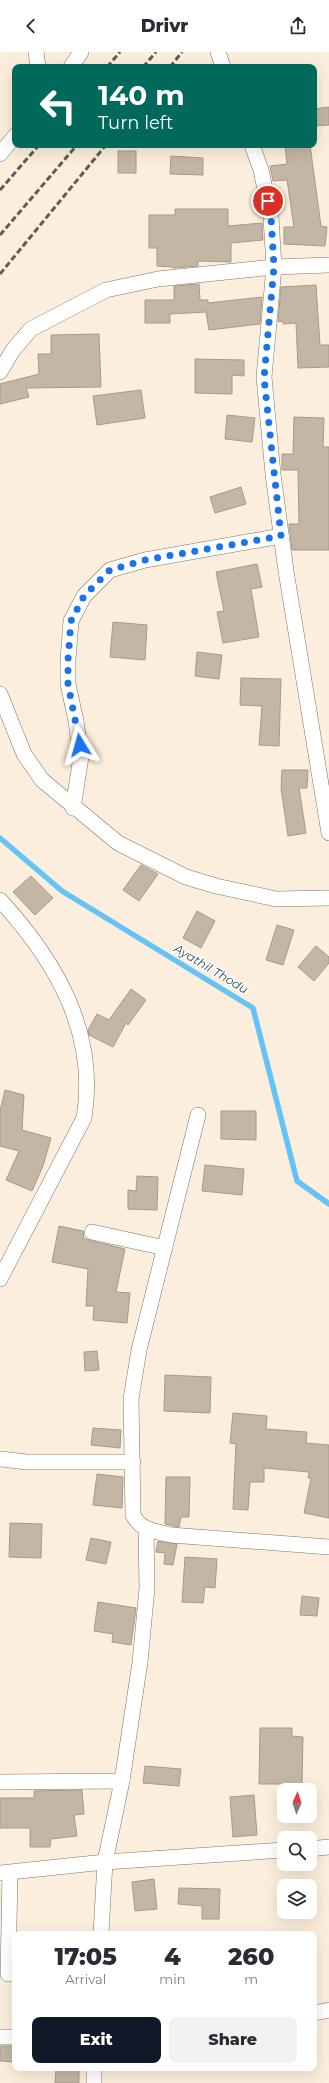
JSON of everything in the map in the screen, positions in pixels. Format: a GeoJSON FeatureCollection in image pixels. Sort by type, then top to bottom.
{"type":"FeatureCollection","features":[{"type":"Feature","properties":{"kind":"street"},"geometry":{"type":"LineString","coordinates":[[36,52],[38,64]]}},
{"type":"Feature","properties":{"kind":"street"},"geometry":{"type":"LineString","coordinates":[[73,64],[81,52]]}},
{"type":"Feature","properties":{"kind":"street"},"geometry":{"type":"LineString","coordinates":[[218,52],[222,64]]}},
{"type":"Feature","properties":{"kind":"street"},"geometry":{"type":"LineString","coordinates":[[0,154],[12,140]]}},
{"type":"Feature","properties":{"kind":"street"},"geometry":{"type":"LineString","coordinates":[[253,148],[261,170],[271,217],[274,267],[264,378],[281,536],[329,833]]}},
{"type":"Feature","properties":{"kind":"street"},"geometry":{"type":"LineString","coordinates":[[0,372],[13,350],[31,329],[106,290],[158,279],[274,267],[329,265]]}},
{"type":"Feature","properties":{"kind":"street"},"geometry":{"type":"LineString","coordinates":[[73,808],[81,757],[76,721],[68,684],[68,660],[71,621],[84,596],[110,570],[145,560],[281,536]]}},
{"type":"Feature","properties":{"kind":"street"},"geometry":{"type":"LineString","coordinates":[[0,694],[24,754],[42,780],[73,808],[118,843],[186,877],[276,899],[329,898]]}},
{"type":"Feature","properties":{"kind":"street"},"geometry":{"type":"LineString","coordinates":[[0,900],[19,920],[46,958],[69,998],[82,1042],[87,1067],[88,1093],[84,1118],[0,1279]]}},
{"type":"Feature","properties":{"kind":"street"},"geometry":{"type":"LineString","coordinates":[[198,1115],[139,1350],[130,1400],[133,1462],[133,1515],[137,1522],[146,1529],[171,1534],[329,1547]]}},
{"type":"Feature","properties":{"kind":"street"},"geometry":{"type":"LineString","coordinates":[[92,1232],[165,1248]]}},
{"type":"Feature","properties":{"kind":"street"},"geometry":{"type":"LineString","coordinates":[[0,1459],[27,1462],[133,1462]]}},
{"type":"Feature","properties":{"kind":"street"},"geometry":{"type":"LineString","coordinates":[[101,1931],[105,1862],[122,1781],[140,1662],[147,1588],[146,1529]]}},
{"type":"Feature","properties":{"kind":"street"},"geometry":{"type":"LineString","coordinates":[[0,1782],[122,1781]]}},
{"type":"Feature","properties":{"kind":"street"},"geometry":{"type":"LineString","coordinates":[[317,1848],[329,1847]]}},
{"type":"Feature","properties":{"kind":"street"},"geometry":{"type":"LineString","coordinates":[[8,1974],[5,1873],[105,1862],[277,1850]]}},
{"type":"Feature","properties":{"kind":"street"},"geometry":{"type":"LineString","coordinates":[[317,2012],[329,2010]]}},
{"type":"Feature","properties":{"kind":"street"},"geometry":{"type":"LineString","coordinates":[[0,2037],[12,2037]]}},
{"type":"Feature","properties":{"kind":"street"},"geometry":{"type":"LineString","coordinates":[[94,2071],[94,2083]]}},
{"type":"Feature","properties":{"kind":"building"},"geometry":{"type":"Polygon","coordinates":[[[329,107],[329,125],[317,126],[317,109],[329,107]]]}},
{"type":"Feature","properties":{"kind":"building"},"geometry":{"type":"Polygon","coordinates":[[[285,148],[310,148],[321,226],[327,227],[325,246],[284,244],[284,227],[294,227],[287,180],[273,181],[270,166],[287,164],[285,148]]]}},
{"type":"Feature","properties":{"kind":"building"},"geometry":{"type":"Polygon","coordinates":[[[118,151],[136,151],[136,173],[118,173],[118,151]]]}},
{"type":"Feature","properties":{"kind":"building"},"geometry":{"type":"Polygon","coordinates":[[[171,156],[203,158],[203,175],[170,174],[171,156]]]}},
{"type":"Feature","properties":{"kind":"building"},"geometry":{"type":"Polygon","coordinates":[[[175,209],[228,209],[228,226],[262,223],[263,240],[231,243],[231,262],[198,261],[198,266],[173,268],[157,266],[157,248],[149,248],[149,215],[175,215],[175,209]]]}},
{"type":"Feature","properties":{"kind":"building"},"geometry":{"type":"Polygon","coordinates":[[[199,284],[200,300],[208,300],[208,303],[262,297],[260,324],[209,330],[206,312],[170,314],[170,323],[145,323],[145,300],[174,300],[174,286],[199,284]]]}},
{"type":"Feature","properties":{"kind":"building"},"geometry":{"type":"Polygon","coordinates":[[[316,285],[320,345],[329,345],[329,367],[298,368],[296,323],[283,324],[283,321],[278,322],[281,287],[316,285]]]}},
{"type":"Feature","properties":{"kind":"building"},"geometry":{"type":"Polygon","coordinates":[[[99,334],[101,387],[26,388],[29,397],[0,404],[0,384],[39,374],[38,354],[51,354],[51,335],[99,334]]]}},
{"type":"Feature","properties":{"kind":"building"},"geometry":{"type":"Polygon","coordinates":[[[195,359],[244,360],[244,376],[232,375],[232,394],[195,393],[195,359]]]}},
{"type":"Feature","properties":{"kind":"building"},"geometry":{"type":"Polygon","coordinates":[[[141,390],[145,418],[97,425],[93,396],[141,390]]]}},
{"type":"Feature","properties":{"kind":"building"},"geometry":{"type":"Polygon","coordinates":[[[227,415],[255,418],[252,442],[225,439],[227,415]]]}},
{"type":"Feature","properties":{"kind":"building"},"geometry":{"type":"Polygon","coordinates":[[[294,417],[324,418],[323,447],[329,447],[329,550],[292,550],[289,524],[299,524],[298,470],[282,470],[282,454],[293,454],[294,417]]]}},
{"type":"Feature","properties":{"kind":"building"},"geometry":{"type":"Polygon","coordinates":[[[241,487],[246,504],[215,513],[210,497],[241,487]]]}},
{"type":"Feature","properties":{"kind":"building"},"geometry":{"type":"Polygon","coordinates":[[[257,564],[262,587],[251,589],[259,637],[223,643],[217,612],[224,611],[216,572],[257,564]]]}},
{"type":"Feature","properties":{"kind":"building"},"geometry":{"type":"Polygon","coordinates":[[[113,622],[147,625],[145,660],[110,657],[113,622]]]}},
{"type":"Feature","properties":{"kind":"building"},"geometry":{"type":"Polygon","coordinates":[[[197,652],[222,655],[219,679],[195,676],[197,652]]]}},
{"type":"Feature","properties":{"kind":"building"},"geometry":{"type":"Polygon","coordinates":[[[241,678],[281,679],[279,746],[259,745],[262,706],[240,705],[241,678]]]}},
{"type":"Feature","properties":{"kind":"building"},"geometry":{"type":"Polygon","coordinates":[[[282,770],[308,770],[307,788],[299,788],[306,833],[288,836],[281,788],[282,770]]]}},
{"type":"Feature","properties":{"kind":"building"},"geometry":{"type":"Polygon","coordinates":[[[141,865],[158,874],[139,901],[123,890],[141,865]]]}},
{"type":"Feature","properties":{"kind":"building"},"geometry":{"type":"Polygon","coordinates":[[[31,876],[53,898],[35,915],[13,892],[31,876]]]}},
{"type":"Feature","properties":{"kind":"building"},"geometry":{"type":"Polygon","coordinates":[[[197,911],[215,921],[201,948],[183,938],[197,911]]]}},
{"type":"Feature","properties":{"kind":"building"},"geometry":{"type":"Polygon","coordinates":[[[277,925],[294,930],[283,965],[266,960],[277,925]]]}},
{"type":"Feature","properties":{"kind":"building"},"geometry":{"type":"Polygon","coordinates":[[[316,946],[329,957],[329,963],[314,981],[298,967],[316,946]]]}},
{"type":"Feature","properties":{"kind":"building"},"geometry":{"type":"Polygon","coordinates":[[[131,989],[146,1000],[128,1025],[126,1023],[113,1047],[89,1035],[88,1030],[97,1014],[109,1020],[131,989]]]}},
{"type":"Feature","properties":{"kind":"building"},"geometry":{"type":"Polygon","coordinates":[[[5,1090],[24,1095],[22,1130],[51,1138],[43,1166],[32,1191],[6,1180],[19,1151],[0,1146],[0,1111],[5,1090]]]}},
{"type":"Feature","properties":{"kind":"building"},"geometry":{"type":"Polygon","coordinates":[[[221,1111],[256,1111],[256,1140],[221,1139],[221,1111]]]}},
{"type":"Feature","properties":{"kind":"building"},"geometry":{"type":"Polygon","coordinates":[[[205,1165],[244,1169],[242,1195],[202,1191],[205,1165]]]}},
{"type":"Feature","properties":{"kind":"building"},"geometry":{"type":"Polygon","coordinates":[[[137,1176],[158,1177],[157,1210],[128,1209],[128,1190],[136,1191],[137,1176]]]}},
{"type":"Feature","properties":{"kind":"building"},"geometry":{"type":"Polygon","coordinates":[[[59,1226],[83,1231],[84,1239],[125,1249],[116,1292],[130,1293],[127,1323],[93,1320],[94,1306],[86,1306],[88,1269],[52,1262],[59,1226]]]}},
{"type":"Feature","properties":{"kind":"building"},"geometry":{"type":"Polygon","coordinates":[[[97,1351],[99,1370],[85,1371],[84,1352],[97,1351]]]}},
{"type":"Feature","properties":{"kind":"building"},"geometry":{"type":"Polygon","coordinates":[[[165,1375],[211,1377],[210,1413],[164,1411],[165,1375]]]}},
{"type":"Feature","properties":{"kind":"building"},"geometry":{"type":"Polygon","coordinates":[[[233,1413],[267,1416],[266,1429],[307,1432],[306,1443],[329,1445],[329,1518],[304,1513],[311,1478],[308,1478],[309,1472],[264,1468],[264,1482],[250,1482],[248,1510],[233,1509],[236,1444],[230,1443],[233,1413]]]}},
{"type":"Feature","properties":{"kind":"building"},"geometry":{"type":"Polygon","coordinates":[[[93,1428],[121,1430],[120,1448],[91,1445],[93,1428]]]}},
{"type":"Feature","properties":{"kind":"building"},"geometry":{"type":"Polygon","coordinates":[[[97,1474],[123,1477],[122,1508],[93,1505],[97,1474]]]}},
{"type":"Feature","properties":{"kind":"building"},"geometry":{"type":"Polygon","coordinates":[[[166,1477],[190,1477],[189,1517],[181,1517],[179,1527],[165,1524],[166,1477]]]}},
{"type":"Feature","properties":{"kind":"building"},"geometry":{"type":"Polygon","coordinates":[[[10,1523],[42,1524],[41,1558],[9,1557],[10,1523]]]}},
{"type":"Feature","properties":{"kind":"building"},"geometry":{"type":"Polygon","coordinates":[[[91,1538],[111,1542],[106,1564],[86,1560],[91,1538]]]}},
{"type":"Feature","properties":{"kind":"building"},"geometry":{"type":"Polygon","coordinates":[[[158,1541],[177,1544],[173,1565],[164,1564],[165,1553],[156,1552],[158,1541]]]}},
{"type":"Feature","properties":{"kind":"building"},"geometry":{"type":"Polygon","coordinates":[[[185,1557],[217,1559],[215,1588],[205,1587],[203,1603],[182,1602],[185,1557]]]}},
{"type":"Feature","properties":{"kind":"building"},"geometry":{"type":"Polygon","coordinates":[[[302,1596],[319,1598],[317,1616],[300,1615],[302,1596]]]}},
{"type":"Feature","properties":{"kind":"building"},"geometry":{"type":"Polygon","coordinates":[[[98,1602],[136,1608],[131,1645],[112,1642],[113,1634],[94,1631],[98,1602]]]}},
{"type":"Feature","properties":{"kind":"building"},"geometry":{"type":"Polygon","coordinates":[[[260,1728],[292,1728],[292,1736],[303,1737],[302,1783],[259,1784],[260,1728]]]}},
{"type":"Feature","properties":{"kind":"building"},"geometry":{"type":"Polygon","coordinates":[[[145,1766],[181,1769],[179,1786],[143,1783],[145,1766]]]}},
{"type":"Feature","properties":{"kind":"building"},"geometry":{"type":"Polygon","coordinates":[[[82,1790],[84,1814],[74,1815],[77,1836],[51,1839],[50,1847],[30,1847],[30,1828],[0,1828],[0,1798],[34,1798],[34,1791],[82,1790]]]}},
{"type":"Feature","properties":{"kind":"building"},"geometry":{"type":"Polygon","coordinates":[[[254,1795],[257,1835],[233,1837],[230,1797],[254,1795]]]}},
{"type":"Feature","properties":{"kind":"building"},"geometry":{"type":"Polygon","coordinates":[[[154,1879],[157,1909],[135,1911],[132,1882],[154,1879]]]}},
{"type":"Feature","properties":{"kind":"building"},"geometry":{"type":"Polygon","coordinates":[[[179,1888],[220,1889],[219,1919],[202,1919],[202,1906],[178,1904],[179,1888]]]}},
{"type":"Feature","properties":{"kind":"building"},"geometry":{"type":"Polygon","coordinates":[[[0,2046],[12,2046],[12,2062],[0,2061],[0,2046]]]}},
{"type":"Feature","properties":{"kind":"building"},"geometry":{"type":"Polygon","coordinates":[[[56,2071],[79,2071],[79,2083],[55,2083],[56,2071]]]}},
{"type":"Feature","properties":{"kind":"waterway","name":"Ayathil Thodu"},"geometry":{"type":"LineString","coordinates":[[0,838],[62,891],[253,1008],[297,1181],[329,1204]]}},
{"type":"Feature","properties":{"kind":"railway"},"geometry":{"type":"LineString","coordinates":[[110,64],[120,52]]}},
{"type":"Feature","properties":{"kind":"railway"},"geometry":{"type":"LineString","coordinates":[[146,64],[156,52]]}},
{"type":"Feature","properties":{"kind":"railway"},"geometry":{"type":"LineString","coordinates":[[172,64],[182,52]]}},
{"type":"Feature","properties":{"kind":"railway"},"geometry":{"type":"LineString","coordinates":[[0,190],[36,148]]}},
{"type":"Feature","properties":{"kind":"railway"},"geometry":{"type":"LineString","coordinates":[[0,235],[74,148]]}},
{"type":"Feature","properties":{"kind":"railway"},"geometry":{"type":"LineString","coordinates":[[0,274],[104,148]]}},
{"type":"Feature","properties":{"kind":"route"},"geometry":{"type":"LineString","coordinates":[[80,745],[68,684],[68,660],[71,621],[84,596],[110,570],[145,560],[281,536],[273,474],[264,378],[274,267],[271,217],[268,201]]}}]}
